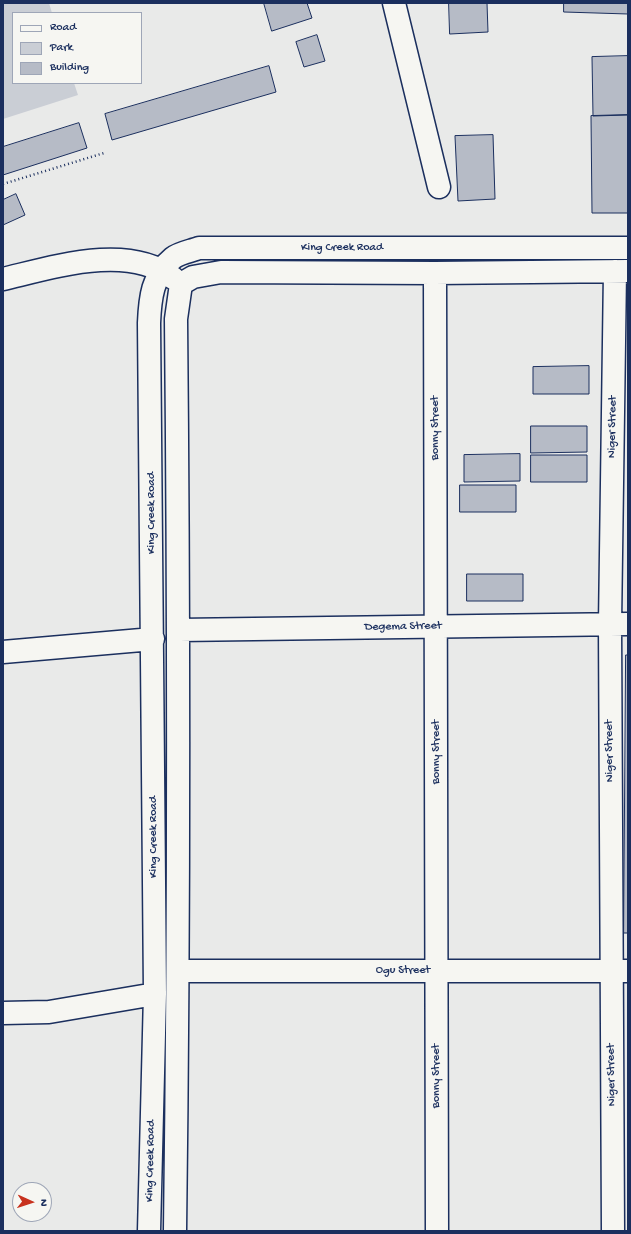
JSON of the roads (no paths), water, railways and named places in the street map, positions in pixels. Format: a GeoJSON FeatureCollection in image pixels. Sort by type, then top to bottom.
{"type":"FeatureCollection","features":[{"type":"Feature","properties":{"kind":"street"},"geometry":{"type":"LineString","coordinates":[[394,3],[439,186]]}},
{"type":"Feature","properties":{"kind":"street","name":"King Creek Road"},"geometry":{"type":"LineString","coordinates":[[149,1231],[155,994],[149,323],[150,294],[162,270],[174,258],[199,248],[628,248]]}},
{"type":"Feature","properties":{"kind":"street"},"geometry":{"type":"LineString","coordinates":[[3,279],[68,264],[126,259],[162,270],[181,284]]}},
{"type":"Feature","properties":{"kind":"street","name":"King Creek Road"},"geometry":{"type":"LineString","coordinates":[[175,1231],[178,971],[179,630],[176,319],[181,284],[193,277],[221,272],[436,273],[621,271]]}},
{"type":"Feature","properties":{"kind":"street","name":"Niger Street"},"geometry":{"type":"LineString","coordinates":[[614,1231],[620,971],[619,624],[621,271]]}},
{"type":"Feature","properties":{"kind":"street","name":"Bonny Street"},"geometry":{"type":"LineString","coordinates":[[436,273],[438,971],[437,1231]]}},
{"type":"Feature","properties":{"kind":"street","name":"Degema Street"},"geometry":{"type":"LineString","coordinates":[[179,630],[619,624]]}},
{"type":"Feature","properties":{"kind":"street"},"geometry":{"type":"LineString","coordinates":[[3,652],[153,639]]}},
{"type":"Feature","properties":{"kind":"street","name":"Ogu Street"},"geometry":{"type":"LineString","coordinates":[[178,971],[620,971]]}},
{"type":"Feature","properties":{"kind":"street"},"geometry":{"type":"LineString","coordinates":[[3,1013],[49,1012],[155,994]]}}]}
